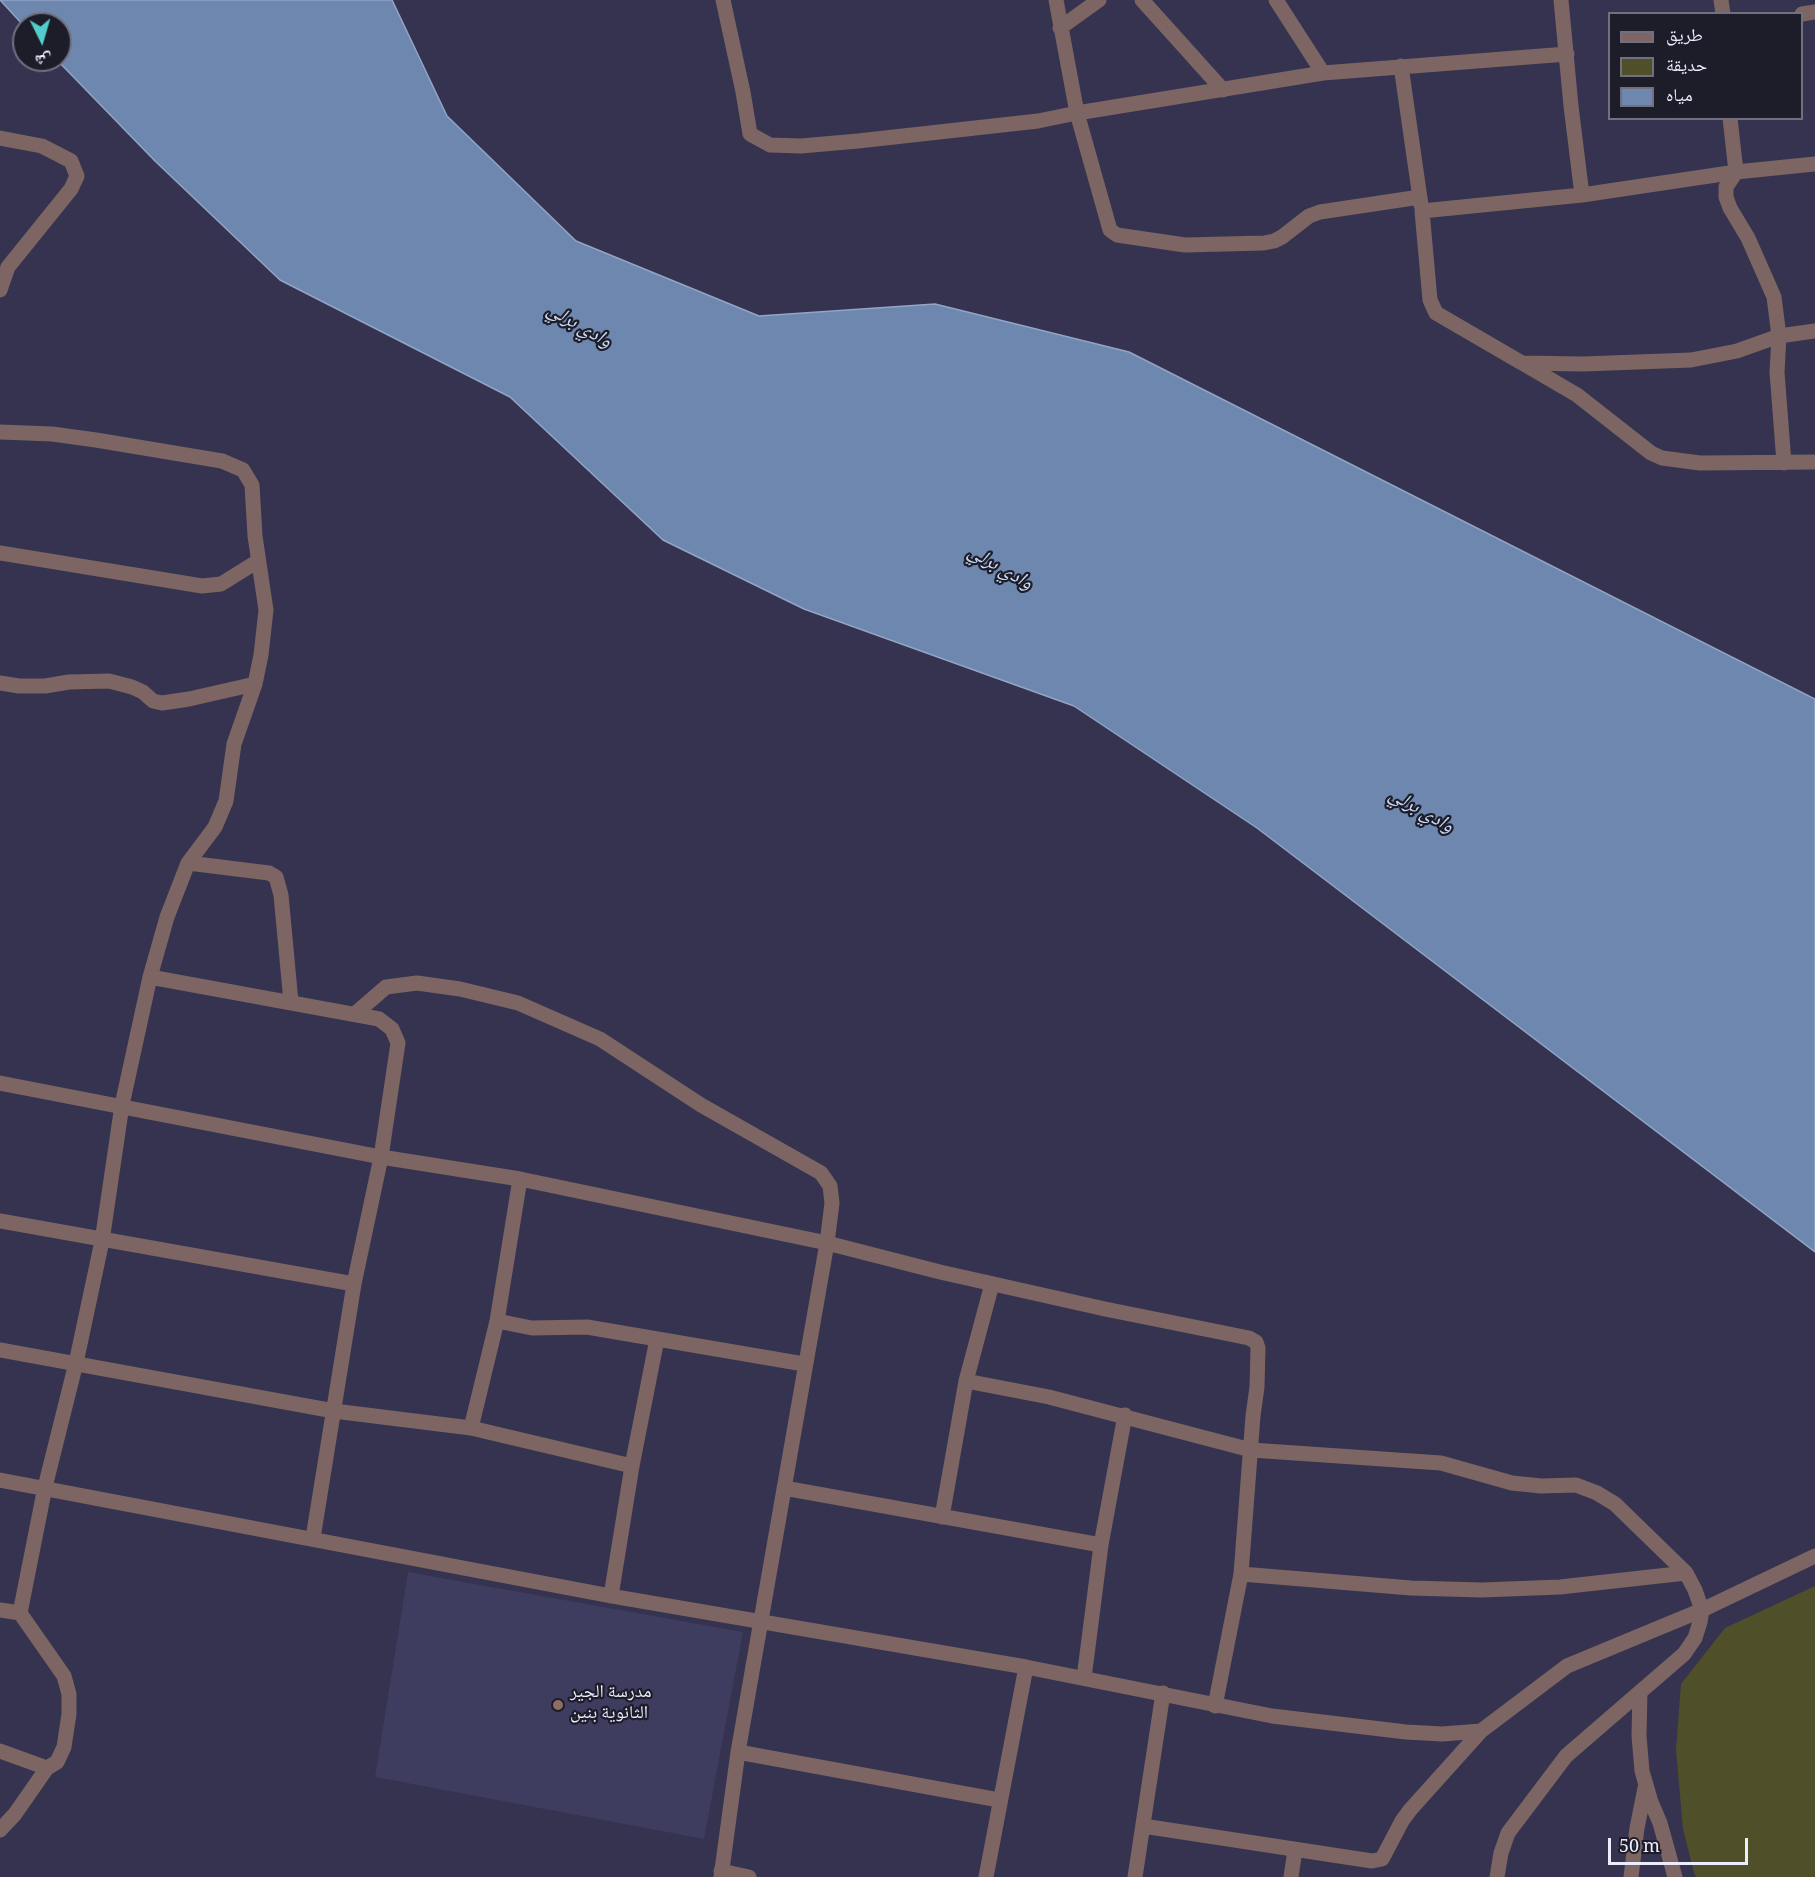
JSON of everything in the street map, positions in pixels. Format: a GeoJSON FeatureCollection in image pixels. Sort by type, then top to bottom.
{"type":"FeatureCollection","features":[{"type":"Feature","properties":{"kind":"street"},"geometry":{"type":"LineString","coordinates":[[723,0],[750,134],[770,145],[801,146],[1038,121],[1323,73],[1567,54]]}},
{"type":"Feature","properties":{"kind":"street"},"geometry":{"type":"LineString","coordinates":[[1056,0],[1077,113],[1110,230],[1117,235],[1185,245],[1274,242],[1309,216],[1320,212],[1582,195],[1736,171],[1815,164]]}},
{"type":"Feature","properties":{"kind":"street"},"geometry":{"type":"LineString","coordinates":[[1060,28],[1099,0]]}},
{"type":"Feature","properties":{"kind":"street"},"geometry":{"type":"LineString","coordinates":[[1142,0],[1223,90]]}},
{"type":"Feature","properties":{"kind":"street"},"geometry":{"type":"LineString","coordinates":[[1276,0],[1323,73]]}},
{"type":"Feature","properties":{"kind":"street"},"geometry":{"type":"LineString","coordinates":[[1561,0],[1582,195]]}},
{"type":"Feature","properties":{"kind":"street"},"geometry":{"type":"LineString","coordinates":[[1401,66],[1421,204],[1430,300],[1436,313],[1577,395],[1651,453],[1662,458],[1700,463],[1815,462]]}},
{"type":"Feature","properties":{"kind":"street"},"geometry":{"type":"LineString","coordinates":[[1730,120],[1736,171],[1726,187],[1726,196],[1730,208],[1748,238],[1774,297],[1779,336],[1777,372],[1784,463]]}},
{"type":"Feature","properties":{"kind":"street"},"geometry":{"type":"LineString","coordinates":[[0,138],[42,146],[71,160],[77,176],[71,189],[8,267],[0,290]]}},
{"type":"Feature","properties":{"kind":"street"},"geometry":{"type":"LineString","coordinates":[[1522,363],[1582,364],[1691,360],[1737,351],[1779,336],[1815,332]]}},
{"type":"Feature","properties":{"kind":"street"},"geometry":{"type":"LineString","coordinates":[[0,432],[52,434],[96,440],[222,461],[243,470],[252,485],[258,561],[266,610],[255,684],[234,744],[226,801],[215,827],[188,863],[167,917],[150,977],[122,1105],[102,1240],[45,1487],[20,1613],[64,1676],[69,1694],[69,1714],[64,1747],[57,1762],[48,1768],[15,1814],[0,1830]]}},
{"type":"Feature","properties":{"kind":"street"},"geometry":{"type":"LineString","coordinates":[[0,553],[202,586],[221,584],[258,561]]}},
{"type":"Feature","properties":{"kind":"street"},"geometry":{"type":"LineString","coordinates":[[0,683],[45,686],[69,682],[109,681],[132,687],[153,700],[162,702],[189,699],[255,684]]}},
{"type":"Feature","properties":{"kind":"street"},"geometry":{"type":"LineString","coordinates":[[188,863],[269,873],[276,877],[281,895],[291,1002]]}},
{"type":"Feature","properties":{"kind":"street"},"geometry":{"type":"LineString","coordinates":[[150,977],[379,1019],[392,1029],[398,1043],[381,1157],[354,1284],[314,1538]]}},
{"type":"Feature","properties":{"kind":"street"},"geometry":{"type":"LineString","coordinates":[[356,1013],[386,987],[417,983],[460,989],[518,1003],[591,1035],[627,1056],[701,1105],[820,1173],[830,1186],[832,1203],[827,1243],[804,1364],[738,1752],[721,1874],[749,1877]]}},
{"type":"Feature","properties":{"kind":"street"},"geometry":{"type":"LineString","coordinates":[[0,1083],[381,1157],[520,1179],[827,1243],[1104,1310],[1249,1338],[1256,1342],[1258,1348],[1241,1574],[1215,1706]]}},
{"type":"Feature","properties":{"kind":"street"},"geometry":{"type":"LineString","coordinates":[[471,1428],[497,1321],[520,1179]]}},
{"type":"Feature","properties":{"kind":"street"},"geometry":{"type":"LineString","coordinates":[[0,1221],[354,1284]]}},
{"type":"Feature","properties":{"kind":"street"},"geometry":{"type":"LineString","coordinates":[[942,1517],[966,1382],[992,1284]]}},
{"type":"Feature","properties":{"kind":"street"},"geometry":{"type":"LineString","coordinates":[[497,1321],[532,1328],[587,1327],[804,1364]]}},
{"type":"Feature","properties":{"kind":"street"},"geometry":{"type":"LineString","coordinates":[[611,1596],[632,1466],[657,1339]]}},
{"type":"Feature","properties":{"kind":"street"},"geometry":{"type":"LineString","coordinates":[[0,1350],[334,1411],[471,1428],[632,1466]]}},
{"type":"Feature","properties":{"kind":"street"},"geometry":{"type":"LineString","coordinates":[[966,1382],[1049,1397],[1125,1415],[1251,1450],[1410,1459],[1441,1463],[1512,1484],[1576,1485],[1597,1492],[1615,1504],[1686,1572],[1702,1610],[1695,1638],[1684,1654],[1566,1756],[1508,1833],[1501,1853],[1497,1877]]}},
{"type":"Feature","properties":{"kind":"street"},"geometry":{"type":"LineString","coordinates":[[1084,1678],[1101,1545],[1125,1415]]}},
{"type":"Feature","properties":{"kind":"street"},"geometry":{"type":"LineString","coordinates":[[0,1480],[611,1596],[1026,1667],[1163,1693],[1215,1706],[1329,1724],[1406,1732],[1442,1734],[1481,1731]]}},
{"type":"Feature","properties":{"kind":"street"},"geometry":{"type":"LineString","coordinates":[[784,1488],[1101,1545]]}},
{"type":"Feature","properties":{"kind":"street"},"geometry":{"type":"LineString","coordinates":[[1143,1826],[1372,1861],[1382,1859],[1410,1810],[1481,1731],[1567,1666],[1702,1610],[1815,1556]]}},
{"type":"Feature","properties":{"kind":"street"},"geometry":{"type":"LineString","coordinates":[[1241,1574],[1411,1588],[1482,1590],[1560,1587],[1686,1572]]}},
{"type":"Feature","properties":{"kind":"street"},"geometry":{"type":"LineString","coordinates":[[0,1610],[20,1613]]}},
{"type":"Feature","properties":{"kind":"street"},"geometry":{"type":"LineString","coordinates":[[986,1877],[1026,1667]]}},
{"type":"Feature","properties":{"kind":"street"},"geometry":{"type":"LineString","coordinates":[[1640,1692],[1640,1750],[1646,1786],[1660,1823],[1675,1877]]}},
{"type":"Feature","properties":{"kind":"street"},"geometry":{"type":"LineString","coordinates":[[1135,1877],[1163,1693]]}},
{"type":"Feature","properties":{"kind":"street"},"geometry":{"type":"LineString","coordinates":[[0,1751],[48,1768]]}},
{"type":"Feature","properties":{"kind":"street"},"geometry":{"type":"LineString","coordinates":[[738,1752],[999,1800]]}},
{"type":"Feature","properties":{"kind":"street"},"geometry":{"type":"LineString","coordinates":[[1631,1877],[1637,1828],[1646,1786]]}},
{"type":"Feature","properties":{"kind":"street"},"geometry":{"type":"LineString","coordinates":[[1291,1877],[1295,1850]]}},
{"type":"Feature","properties":{"kind":"shaded area","name":"مدرسة الجير الثانوية بنين"},"geometry":{"type":"Polygon","coordinates":[[[408,1572],[743,1632],[704,1839],[375,1777],[408,1572]]]}},
{"type":"Feature","properties":{"kind":"green space"},"geometry":{"type":"Polygon","coordinates":[[[1815,1586],[1815,1877],[1696,1877],[1683,1829],[1676,1750],[1681,1684],[1725,1628],[1815,1586]]]}},
{"type":"Feature","properties":{"kind":"water","name":"وادي برلي"},"geometry":{"type":"Polygon","coordinates":[[[0,0],[392,0],[447,116],[576,241],[759,316],[935,304],[1129,352],[1815,699],[1815,1252],[1257,828],[1074,706],[804,609],[663,540],[510,397],[280,280],[155,161],[69,72],[72,72],[72,12],[12,13],[0,0]]]}},
{"type":"Feature","properties":{"kind":"place","name":"مدرسة الجير الثانوية بنين"},"geometry":{"type":"Point","coordinates":[558,1705]}}]}
